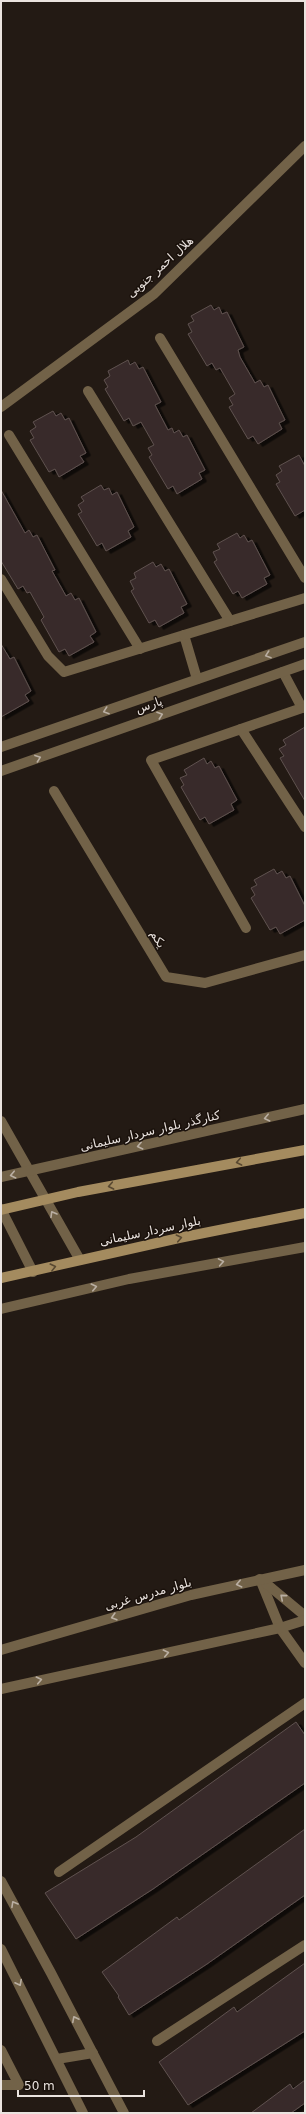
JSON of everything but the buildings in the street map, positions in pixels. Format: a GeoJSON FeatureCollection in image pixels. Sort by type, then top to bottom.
{"type":"FeatureCollection","features":[{"type":"Feature","properties":{"kind":"main road"},"geometry":{"type":"LineString","coordinates":[[1,1210],[45,1199],[305,1150]]}},
{"type":"Feature","properties":{"kind":"main road","name":"بلوار سردار سلیمانی"},"geometry":{"type":"LineString","coordinates":[[1,1278],[179,1238],[305,1213]]}},
{"type":"Feature","properties":{"kind":"street","name":"هلال احمر جنوبی"},"geometry":{"type":"LineString","coordinates":[[1,408],[154,294],[305,146]]}},
{"type":"Feature","properties":{"kind":"street"},"geometry":{"type":"LineString","coordinates":[[160,338],[305,578]]}},
{"type":"Feature","properties":{"kind":"street"},"geometry":{"type":"LineString","coordinates":[[88,391],[230,621]]}},
{"type":"Feature","properties":{"kind":"street"},"geometry":{"type":"LineString","coordinates":[[9,435],[140,649]]}},
{"type":"Feature","properties":{"kind":"street"},"geometry":{"type":"LineString","coordinates":[[1,579],[48,656],[64,672],[305,598]]}},
{"type":"Feature","properties":{"kind":"street"},"geometry":{"type":"LineString","coordinates":[[184,635],[197,679]]}},
{"type":"Feature","properties":{"kind":"street","name":"پارس"},"geometry":{"type":"LineString","coordinates":[[1,747],[305,642]]}},
{"type":"Feature","properties":{"kind":"street","name":"پارس"},"geometry":{"type":"LineString","coordinates":[[1,771],[305,664]]}},
{"type":"Feature","properties":{"kind":"street"},"geometry":{"type":"LineString","coordinates":[[246,928],[151,760],[304,707],[283,672]]}},
{"type":"Feature","properties":{"kind":"street"},"geometry":{"type":"LineString","coordinates":[[240,729],[305,827]]}},
{"type":"Feature","properties":{"kind":"street","name":"یکم"},"geometry":{"type":"LineString","coordinates":[[54,791],[166,977],[205,983],[305,955]]}},
{"type":"Feature","properties":{"kind":"street","name":"کنارگذر بلوار سردار سلیمانی"},"geometry":{"type":"LineString","coordinates":[[1,1177],[305,1109]]}},
{"type":"Feature","properties":{"kind":"street"},"geometry":{"type":"LineString","coordinates":[[1,1123],[31,1171],[45,1199],[80,1260]]}},
{"type":"Feature","properties":{"kind":"street"},"geometry":{"type":"LineString","coordinates":[[1,1210],[33,1272]]}},
{"type":"Feature","properties":{"kind":"street"},"geometry":{"type":"LineString","coordinates":[[1,1309],[129,1279],[305,1247]]}},
{"type":"Feature","properties":{"kind":"street","name":"بلوار مدرس غربی"},"geometry":{"type":"LineString","coordinates":[[1,1650],[191,1594],[305,1570]]}},
{"type":"Feature","properties":{"kind":"street"},"geometry":{"type":"LineString","coordinates":[[260,1579],[305,1616]]}},
{"type":"Feature","properties":{"kind":"street"},"geometry":{"type":"LineString","coordinates":[[260,1579],[280,1628],[305,1663]]}},
{"type":"Feature","properties":{"kind":"street"},"geometry":{"type":"LineString","coordinates":[[1,1688],[280,1628],[305,1620]]}},
{"type":"Feature","properties":{"kind":"street"},"geometry":{"type":"LineString","coordinates":[[59,1872],[305,1703]]}},
{"type":"Feature","properties":{"kind":"street"},"geometry":{"type":"LineString","coordinates":[[1,1881],[124,2113]]}},
{"type":"Feature","properties":{"kind":"street"},"geometry":{"type":"LineString","coordinates":[[157,2041],[305,1945]]}},
{"type":"Feature","properties":{"kind":"street"},"geometry":{"type":"LineString","coordinates":[[1,1948],[83,2113]]}},
{"type":"Feature","properties":{"kind":"street"},"geometry":{"type":"LineString","coordinates":[[1,2050],[18,2085],[1,2085]]}},
{"type":"Feature","properties":{"kind":"street"},"geometry":{"type":"LineString","coordinates":[[57,2060],[93,2053]]}}]}
